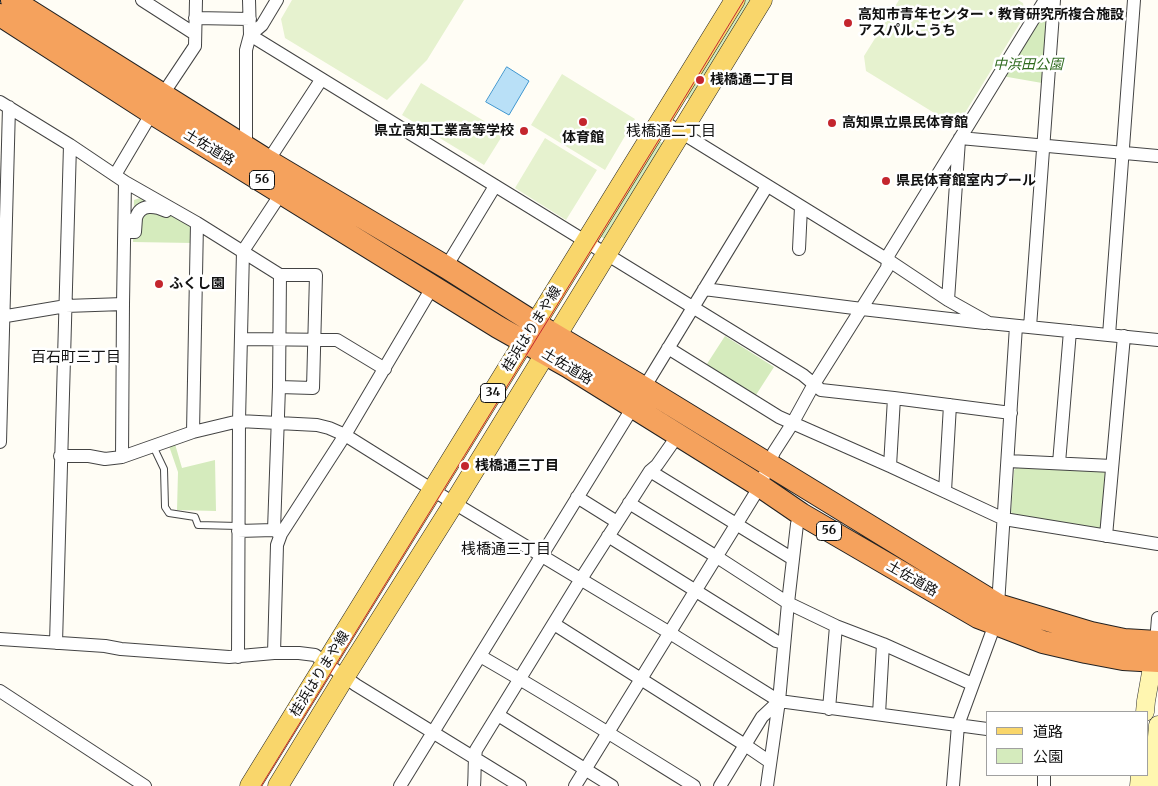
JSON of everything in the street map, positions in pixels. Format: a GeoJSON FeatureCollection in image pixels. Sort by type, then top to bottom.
{"type":"FeatureCollection","features":[{"type":"Feature","properties":{"kind":"highway","name":"土佐道路"},"geometry":{"type":"LineString","coordinates":[[12,0],[282,192],[498,327],[531,333]]}},
{"type":"Feature","properties":{"kind":"highway","name":"土佐道路"},"geometry":{"type":"LineString","coordinates":[[0,15],[157,103],[246,147],[446,267],[531,333],[638,397],[769,465],[996,614],[1043,642],[1123,659],[1157,656]]}},
{"type":"Feature","properties":{"kind":"highway","name":"土佐道路"},"geometry":{"type":"LineString","coordinates":[[638,397],[678,435],[801,514],[978,617],[996,614]]}},
{"type":"Feature","properties":{"kind":"main road","name":"桂浜はりまや線"},"geometry":{"type":"LineString","coordinates":[[278,786],[762,0]]}},
{"type":"Feature","properties":{"kind":"main road","name":"桂浜はりまや線"},"geometry":{"type":"LineString","coordinates":[[250,786],[531,333],[733,1]]}},
{"type":"Feature","properties":{"kind":"street"},"geometry":{"type":"LineString","coordinates":[[142,0],[195,34]]}},
{"type":"Feature","properties":{"kind":"street"},"geometry":{"type":"LineString","coordinates":[[122,457],[123,304],[120,179],[157,103],[195,46],[196,0]]}},
{"type":"Feature","properties":{"kind":"street"},"geometry":{"type":"LineString","coordinates":[[246,147],[246,50],[250,35],[249,0]]}},
{"type":"Feature","properties":{"kind":"street"},"geometry":{"type":"LineString","coordinates":[[250,35],[262,25],[277,0]]}},
{"type":"Feature","properties":{"kind":"street"},"geometry":{"type":"LineString","coordinates":[[575,786],[737,525],[760,486],[774,452],[814,384],[887,268],[889,254],[1045,0]]}},
{"type":"Feature","properties":{"kind":"street"},"geometry":{"type":"LineString","coordinates":[[1030,327],[1054,0]]}},
{"type":"Feature","properties":{"kind":"street"},"geometry":{"type":"LineString","coordinates":[[1109,334],[1134,0]]}},
{"type":"Feature","properties":{"kind":"street"},"geometry":{"type":"LineString","coordinates":[[196,18],[250,19]]}},
{"type":"Feature","properties":{"kind":"street"},"geometry":{"type":"LineString","coordinates":[[250,35],[803,375],[821,390],[1011,414]]}},
{"type":"Feature","properties":{"kind":"street"},"geometry":{"type":"LineString","coordinates":[[268,161],[321,80]]}},
{"type":"Feature","properties":{"kind":"street"},"geometry":{"type":"LineString","coordinates":[[4,104],[120,179],[197,223],[280,275],[316,275],[313,388],[279,387]]}},
{"type":"Feature","properties":{"kind":"street"},"geometry":{"type":"LineString","coordinates":[[0,442],[4,104]]}},
{"type":"Feature","properties":{"kind":"street"},"geometry":{"type":"LineString","coordinates":[[661,120],[888,260],[948,300],[989,323]]}},
{"type":"Feature","properties":{"kind":"street"},"geometry":{"type":"LineString","coordinates":[[960,138],[1158,156]]}},
{"type":"Feature","properties":{"kind":"street"},"geometry":{"type":"LineString","coordinates":[[948,300],[960,138]]}},
{"type":"Feature","properties":{"kind":"street"},"geometry":{"type":"LineString","coordinates":[[56,643],[70,145]]}},
{"type":"Feature","properties":{"kind":"street"},"geometry":{"type":"LineString","coordinates":[[446,267],[495,186]]}},
{"type":"Feature","properties":{"kind":"street"},"geometry":{"type":"LineString","coordinates":[[400,786],[767,186]]}},
{"type":"Feature","properties":{"kind":"street"},"geometry":{"type":"LineString","coordinates":[[238,657],[242,251],[282,192]]}},
{"type":"Feature","properties":{"kind":"street"},"geometry":{"type":"LineString","coordinates":[[132,223],[137,214],[144,208],[152,206],[186,222],[190,236]]}},
{"type":"Feature","properties":{"kind":"street"},"geometry":{"type":"LineString","coordinates":[[799,248],[801,207]]}},
{"type":"Feature","properties":{"kind":"street"},"geometry":{"type":"LineString","coordinates":[[193,432],[197,223]]}},
{"type":"Feature","properties":{"kind":"street"},"geometry":{"type":"LineString","coordinates":[[274,652],[278,532],[280,275]]}},
{"type":"Feature","properties":{"kind":"street"},"geometry":{"type":"LineString","coordinates":[[278,532],[345,435],[433,286]]}},
{"type":"Feature","properties":{"kind":"street"},"geometry":{"type":"LineString","coordinates":[[704,289],[862,309],[1158,340]]}},
{"type":"Feature","properties":{"kind":"street"},"geometry":{"type":"LineString","coordinates":[[1,317],[66,306],[123,304]]}},
{"type":"Feature","properties":{"kind":"street"},"geometry":{"type":"LineString","coordinates":[[953,786],[958,724],[996,614],[1016,326]]}},
{"type":"Feature","properties":{"kind":"street"},"geometry":{"type":"LineString","coordinates":[[1059,464],[1070,331]]}},
{"type":"Feature","properties":{"kind":"street"},"geometry":{"type":"LineString","coordinates":[[1106,536],[1124,336]]}},
{"type":"Feature","properties":{"kind":"street"},"geometry":{"type":"LineString","coordinates":[[241,339],[337,340],[385,369]]}},
{"type":"Feature","properties":{"kind":"street"},"geometry":{"type":"LineString","coordinates":[[668,348],[792,424],[1004,518],[1158,544]]}},
{"type":"Feature","properties":{"kind":"street"},"geometry":{"type":"LineString","coordinates":[[890,466],[894,398]]}},
{"type":"Feature","properties":{"kind":"street"},"geometry":{"type":"LineString","coordinates":[[945,491],[950,405]]}},
{"type":"Feature","properties":{"kind":"street"},"geometry":{"type":"LineString","coordinates":[[60,456],[89,456],[105,459],[122,457],[193,432],[239,421],[318,424],[345,435],[779,701],[986,729]]}},
{"type":"Feature","properties":{"kind":"street"},"geometry":{"type":"LineString","coordinates":[[474,786],[476,750],[629,503],[650,471],[657,465],[678,435]]}},
{"type":"Feature","properties":{"kind":"street"},"geometry":{"type":"LineString","coordinates":[[1008,461],[1112,466]]}},
{"type":"Feature","properties":{"kind":"street"},"geometry":{"type":"LineString","coordinates":[[650,471],[793,559]]}},
{"type":"Feature","properties":{"kind":"street"},"geometry":{"type":"LineString","coordinates":[[577,497],[617,522]]}},
{"type":"Feature","properties":{"kind":"street"},"geometry":{"type":"LineString","coordinates":[[629,503],[788,602],[836,626],[883,644],[972,684]]}},
{"type":"Feature","properties":{"kind":"street"},"geometry":{"type":"LineString","coordinates":[[767,786],[779,701],[797,524],[801,514]]}},
{"type":"Feature","properties":{"kind":"street"},"geometry":{"type":"LineString","coordinates":[[238,529],[278,532]]}},
{"type":"Feature","properties":{"kind":"street"},"geometry":{"type":"LineString","coordinates":[[608,536],[696,592],[784,644]]}},
{"type":"Feature","properties":{"kind":"street"},"geometry":{"type":"LineString","coordinates":[[1145,711],[1157,656],[1158,618]]}},
{"type":"Feature","properties":{"kind":"street"},"geometry":{"type":"LineString","coordinates":[[554,624],[770,762]]}},
{"type":"Feature","properties":{"kind":"street"},"geometry":{"type":"LineString","coordinates":[[829,709],[836,626]]}},
{"type":"Feature","properties":{"kind":"street"},"geometry":{"type":"LineString","coordinates":[[0,639],[238,657],[274,652],[315,655],[356,686],[520,786]]}},
{"type":"Feature","properties":{"kind":"street"},"geometry":{"type":"LineString","coordinates":[[879,714],[883,644]]}},
{"type":"Feature","properties":{"kind":"street"},"geometry":{"type":"LineString","coordinates":[[480,656],[608,732],[694,786]]}},
{"type":"Feature","properties":{"kind":"street"},"geometry":{"type":"LineString","coordinates":[[0,691],[145,786]]}},
{"type":"Feature","properties":{"kind":"street"},"geometry":{"type":"LineString","coordinates":[[720,786],[762,717],[779,701]]}},
{"type":"Feature","properties":{"kind":"street"},"geometry":{"type":"LineString","coordinates":[[498,715],[612,786]]}},
{"type":"Feature","properties":{"kind":"street"},"geometry":{"type":"LineString","coordinates":[[1153,786],[1158,725]]}},
{"type":"Feature","properties":{"kind":"lane"},"geometry":{"type":"LineString","coordinates":[[154,446],[164,469],[165,507],[168,513],[195,517],[198,525],[238,529]]}},
{"type":"Feature","properties":{"kind":"green space"},"geometry":{"type":"Polygon","coordinates":[[[292,0],[464,0],[427,60],[387,100],[285,38],[281,19],[292,0]]]}},
{"type":"Feature","properties":{"kind":"green space"},"geometry":{"type":"Polygon","coordinates":[[[741,0],[752,0],[690,100],[683,95],[741,0]]]}},
{"type":"Feature","properties":{"kind":"green space"},"geometry":{"type":"Polygon","coordinates":[[[899,0],[1018,0],[1023,3],[1025,15],[960,121],[949,122],[866,71],[864,56],[899,0]]]}},
{"type":"Feature","properties":{"kind":"green space","name":"中浜田公園"},"geometry":{"type":"Polygon","coordinates":[[[1047,6],[1042,83],[1002,76],[1047,6]]]}},
{"type":"Feature","properties":{"kind":"green space","name":"体育館"},"geometry":{"type":"Polygon","coordinates":[[[562,74],[635,119],[605,170],[531,125],[562,74]]]}},
{"type":"Feature","properties":{"kind":"green space"},"geometry":{"type":"Polygon","coordinates":[[[421,83],[504,133],[484,165],[402,115],[421,83]]]}},
{"type":"Feature","properties":{"kind":"green space"},"geometry":{"type":"Polygon","coordinates":[[[545,138],[597,170],[566,220],[515,188],[545,138]]]}},
{"type":"Feature","properties":{"kind":"green space"},"geometry":{"type":"Polygon","coordinates":[[[656,139],[664,144],[605,239],[597,235],[656,139]]]}},
{"type":"Feature","properties":{"kind":"green space"},"geometry":{"type":"Polygon","coordinates":[[[140,198],[189,224],[193,230],[193,243],[133,242],[134,200],[140,198]]]}},
{"type":"Feature","properties":{"kind":"green space"},"geometry":{"type":"Polygon","coordinates":[[[725,336],[774,367],[754,398],[705,367],[725,336]]]}},
{"type":"Feature","properties":{"kind":"green space"},"geometry":{"type":"Polygon","coordinates":[[[175,444],[182,468],[215,460],[216,511],[177,510],[178,472],[169,446],[175,444]]]}},
{"type":"Feature","properties":{"kind":"green space"},"geometry":{"type":"Polygon","coordinates":[[[1018,467],[1104,471],[1107,476],[1102,528],[1098,531],[1014,516],[1011,512],[1014,470],[1018,467]]]}},
{"type":"Feature","properties":{"kind":"water"},"geometry":{"type":"Polygon","coordinates":[[[507,67],[529,81],[509,115],[486,102],[507,67]]]}},
{"type":"Feature","properties":{"kind":"tram line"},"geometry":{"type":"LineString","coordinates":[[261,786],[744,0]]}},
{"type":"Feature","properties":{"kind":"place","name":"高知市青年センター・教育研究所複合施設 アスパルこうち"},"geometry":{"type":"Point","coordinates":[848,23]}},
{"type":"Feature","properties":{"kind":"place","name":"桟橋通二丁目"},"geometry":{"type":"Point","coordinates":[700,80]}},
{"type":"Feature","properties":{"kind":"place","name":"体育館"},"geometry":{"type":"Point","coordinates":[583,122]}},
{"type":"Feature","properties":{"kind":"place","name":"高知県立県民体育館"},"geometry":{"type":"Point","coordinates":[832,123]}},
{"type":"Feature","properties":{"kind":"place","name":"県立高知工業高等学校"},"geometry":{"type":"Point","coordinates":[524,131]}},
{"type":"Feature","properties":{"kind":"place","name":"県民体育館室内プール"},"geometry":{"type":"Point","coordinates":[886,181]}},
{"type":"Feature","properties":{"kind":"place","name":"ふくし園"},"geometry":{"type":"Point","coordinates":[159,284]}},
{"type":"Feature","properties":{"kind":"place","name":"桟橋通三丁目"},"geometry":{"type":"Point","coordinates":[465,466]}},
{"type":"Feature","properties":{"kind":"district","name":"桟橋通二丁目"},"geometry":{"type":"Point","coordinates":[671,132]}},
{"type":"Feature","properties":{"kind":"district","name":"百石町三丁目"},"geometry":{"type":"Point","coordinates":[76,358]}},
{"type":"Feature","properties":{"kind":"district","name":"桟橋通三丁目"},"geometry":{"type":"Point","coordinates":[506,550]}}]}
